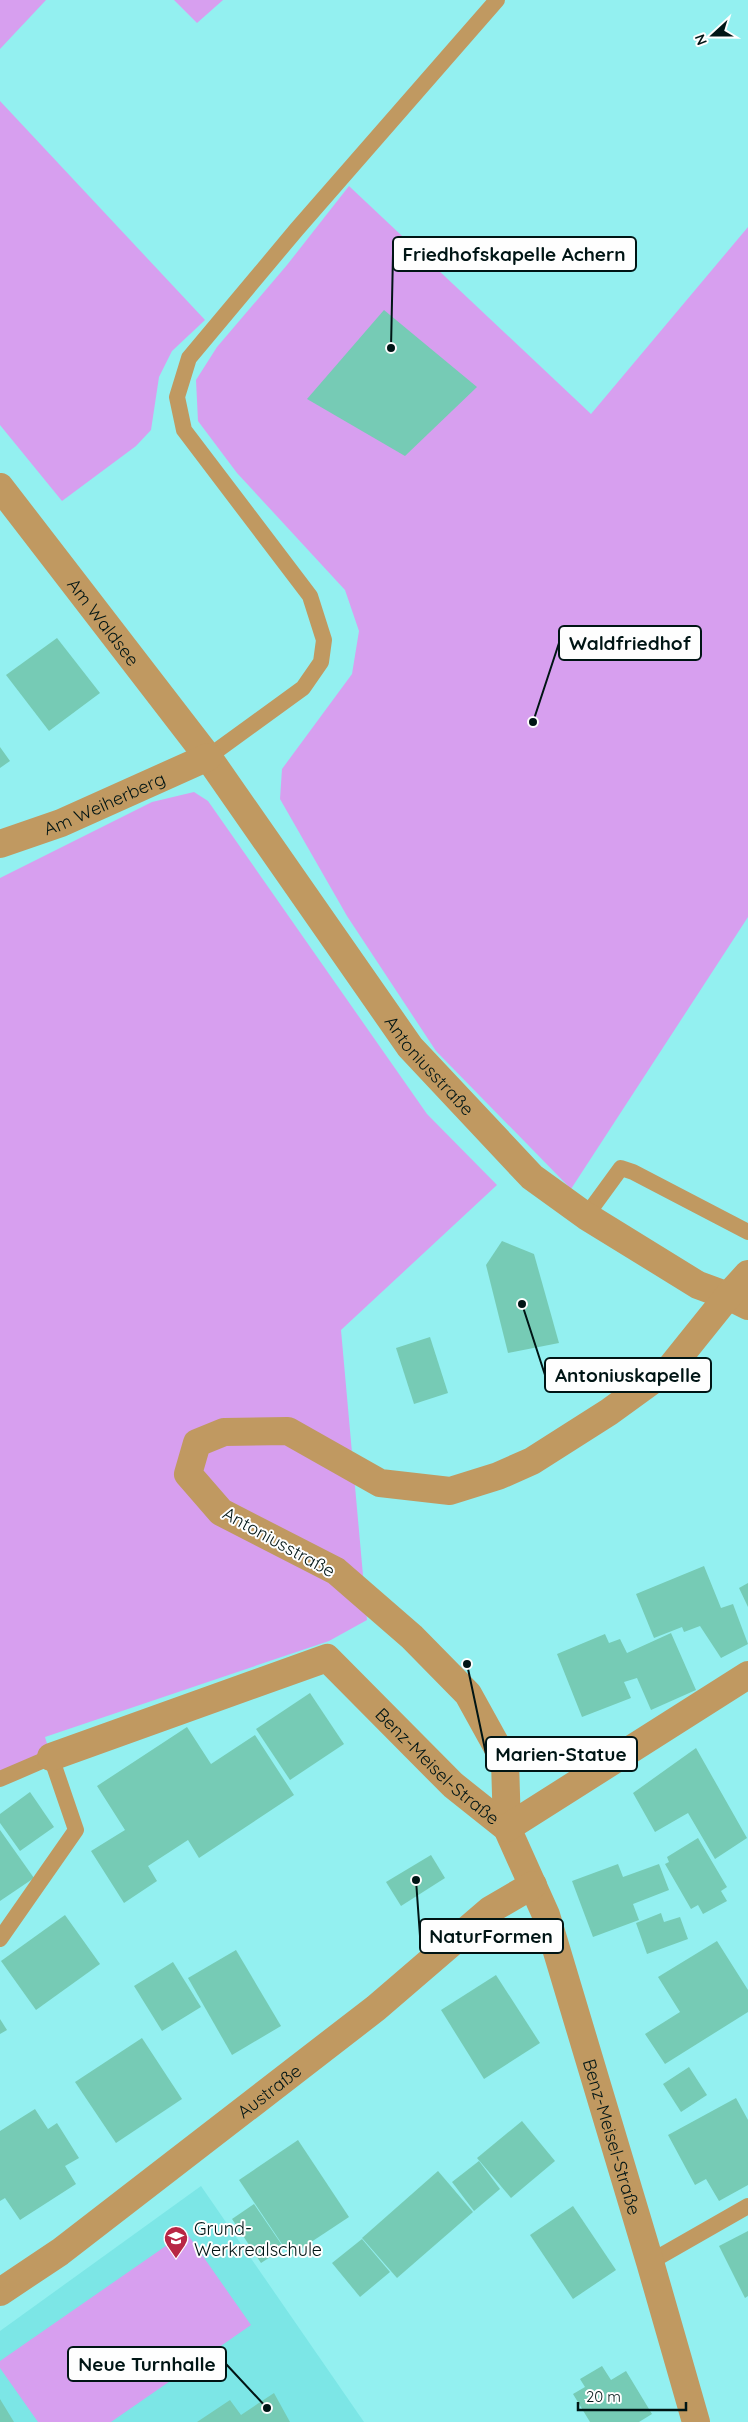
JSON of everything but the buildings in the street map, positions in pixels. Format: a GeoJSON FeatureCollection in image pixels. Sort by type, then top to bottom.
{"type":"FeatureCollection","features":[{"type":"Feature","properties":{"kind":"street","name":"Am Waldsee"},"geometry":{"type":"LineString","coordinates":[[0,487],[208,757]]}},
{"type":"Feature","properties":{"kind":"street","name":"Am Weiherberg"},"geometry":{"type":"LineString","coordinates":[[0,844],[61,823],[208,757]]}},
{"type":"Feature","properties":{"kind":"street","name":"Antoniusstraße"},"geometry":{"type":"LineString","coordinates":[[208,757],[410,1046],[532,1177],[586,1216],[698,1285],[738,1301],[671,1367],[610,1412],[532,1461],[498,1476],[450,1491],[380,1483],[288,1431],[224,1432],[197,1443],[188,1474],[221,1512],[336,1571],[412,1636],[468,1694],[505,1761],[507,1828]]}},
{"type":"Feature","properties":{"kind":"street"},"geometry":{"type":"LineString","coordinates":[[738,1301],[748,1274]]}},
{"type":"Feature","properties":{"kind":"street","name":"Benz-Meisel-Straße"},"geometry":{"type":"LineString","coordinates":[[51,1757],[327,1658],[453,1785],[507,1828],[546,1915],[696,2422]]}},
{"type":"Feature","properties":{"kind":"street"},"geometry":{"type":"LineString","coordinates":[[507,1828],[748,1675]]}},
{"type":"Feature","properties":{"kind":"street","name":"Austraße"},"geometry":{"type":"LineString","coordinates":[[0,2292],[60,2252],[376,2008],[490,1910],[533,1885]]}},
{"type":"Feature","properties":{"kind":"lane"},"geometry":{"type":"LineString","coordinates":[[208,757],[303,688],[321,662],[324,640],[310,596],[184,430],[177,397],[189,358],[297,229],[497,0]]}},
{"type":"Feature","properties":{"kind":"lane"},"geometry":{"type":"LineString","coordinates":[[586,1216],[621,1168],[633,1172],[748,1232]]}},
{"type":"Feature","properties":{"kind":"lane"},"geometry":{"type":"LineString","coordinates":[[0,1779],[51,1757],[76,1830],[0,1939]]}},
{"type":"Feature","properties":{"kind":"lane"},"geometry":{"type":"LineString","coordinates":[[650,2262],[748,2206]]}},
{"type":"Feature","properties":{"kind":"shaded area"},"geometry":{"type":"Polygon","coordinates":[[[0,0],[46,0],[0,49],[0,0]]]}},
{"type":"Feature","properties":{"kind":"shaded area"},"geometry":{"type":"Polygon","coordinates":[[[174,0],[223,0],[197,23],[174,0]]]}},
{"type":"Feature","properties":{"kind":"shaded area"},"geometry":{"type":"Polygon","coordinates":[[[0,101],[205,320],[172,351],[159,377],[151,430],[136,446],[62,501],[0,425],[0,101]]]}},
{"type":"Feature","properties":{"kind":"shaded area"},"geometry":{"type":"Polygon","coordinates":[[[349,186],[591,414],[748,227],[748,917],[571,1189],[436,1051],[347,916],[280,799],[282,769],[352,674],[359,631],[345,590],[237,473],[198,421],[196,380],[217,347],[287,265],[349,186]]]}},
{"type":"Feature","properties":{"kind":"shaded area"},"geometry":{"type":"Polygon","coordinates":[[[194,792],[208,801],[427,1114],[497,1185],[341,1330],[367,1620],[329,1641],[45,1737],[51,1757],[0,1779],[0,878],[152,802],[194,792]]]}},
{"type":"Feature","properties":{"kind":"shaded area","name":"Grund- Werkrealschule"},"geometry":{"type":"Polygon","coordinates":[[[201,2186],[364,2422],[0,2422],[0,2331],[201,2186]]]}},
{"type":"Feature","properties":{"kind":"shaded area"},"geometry":{"type":"Polygon","coordinates":[[[186,2232],[251,2325],[111,2422],[38,2422],[0,2368],[0,2361],[186,2232]]]}},
{"type":"Feature","properties":{"kind":"place","name":"Friedhofskapelle Achern"},"geometry":{"type":"Point","coordinates":[391,348]}},
{"type":"Feature","properties":{"kind":"place","name":"Waldfriedhof"},"geometry":{"type":"Point","coordinates":[533,722]}},
{"type":"Feature","properties":{"kind":"place","name":"Antoniuskapelle"},"geometry":{"type":"Point","coordinates":[522,1304]}},
{"type":"Feature","properties":{"kind":"place","name":"Marien-Statue"},"geometry":{"type":"Point","coordinates":[467,1664]}},
{"type":"Feature","properties":{"kind":"place","name":"NaturFormen"},"geometry":{"type":"Point","coordinates":[416,1880]}},
{"type":"Feature","properties":{"kind":"place","name":"Grund- Werkrealschule"},"geometry":{"type":"Point","coordinates":[176,2259]}},
{"type":"Feature","properties":{"kind":"place","name":"Neue Turnhalle"},"geometry":{"type":"Point","coordinates":[267,2408]}}]}
